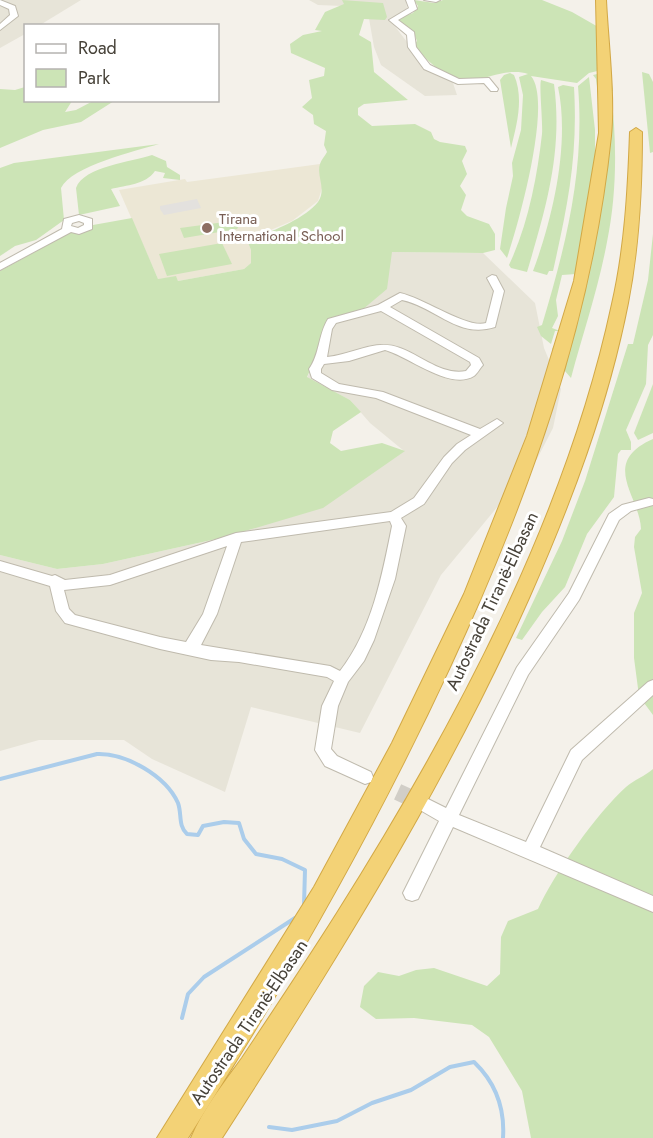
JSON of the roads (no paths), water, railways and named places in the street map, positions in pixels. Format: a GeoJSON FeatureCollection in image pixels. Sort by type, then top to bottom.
{"type":"FeatureCollection","features":[{"type":"Feature","properties":{"kind":"highway","name":"Autostrada Tiranë-Elbasan"},"geometry":{"type":"LineString","coordinates":[[539,500],[570,422],[590,357],[605,301],[620,206],[623,144],[618,61],[608,7],[610,0]]}},
{"type":"Feature","properties":{"kind":"highway","name":"Autostrada Tiranë-Elbasan"},"geometry":{"type":"LineString","coordinates":[[205,1138],[364,892],[422,790],[471,699],[554,518],[588,429],[620,304],[635,210],[635,112]]}},
{"type":"Feature","properties":{"kind":"highway","name":"Autostrada Tiranë-Elbasan"},"geometry":{"type":"LineString","coordinates":[[171,1138],[281,978],[344,878],[451,688]]}},
{"type":"Feature","properties":{"kind":"street"},"geometry":{"type":"LineString","coordinates":[[410,0],[413,9],[393,20],[411,34],[412,47],[427,67],[458,82],[486,80],[494,89]]}},
{"type":"Feature","properties":{"kind":"street"},"geometry":{"type":"LineString","coordinates":[[428,0],[436,0]]}},
{"type":"Feature","properties":{"kind":"street"},"geometry":{"type":"LineString","coordinates":[[0,2],[12,8],[14,16],[0,28]]}},
{"type":"Feature","properties":{"kind":"street"},"geometry":{"type":"LineString","coordinates":[[0,267],[68,230]]}},
{"type":"Feature","properties":{"kind":"street"},"geometry":{"type":"LineString","coordinates":[[481,434],[379,395],[336,387],[316,375],[315,369],[321,361],[327,329],[332,321],[382,307],[396,298],[405,296],[472,328],[486,328],[491,325],[499,291],[492,278]]}},
{"type":"Feature","properties":{"kind":"street"},"geometry":{"type":"LineString","coordinates":[[321,361],[346,359],[383,347],[400,351],[449,375],[465,376],[474,370],[477,364],[475,360],[382,307]]}},
{"type":"Feature","properties":{"kind":"street"},"geometry":{"type":"LineString","coordinates":[[0,566],[55,580],[65,585],[110,580],[130,571],[236,538],[394,516],[419,501],[448,460],[461,447],[497,423]]}},
{"type":"Feature","properties":{"kind":"street"},"geometry":{"type":"LineString","coordinates":[[412,892],[522,671],[574,596],[614,517],[627,508],[649,502]]}},
{"type":"Feature","properties":{"kind":"street"},"geometry":{"type":"LineString","coordinates":[[365,777],[331,761],[323,750],[330,706],[342,680],[359,657],[388,579],[399,526],[394,516]]}},
{"type":"Feature","properties":{"kind":"street"},"geometry":{"type":"LineString","coordinates":[[189,648],[198,638],[219,594],[236,538]]}},
{"type":"Feature","properties":{"kind":"street"},"geometry":{"type":"LineString","coordinates":[[55,580],[63,611],[70,619],[211,654],[267,660],[330,672],[342,680]]}},
{"type":"Feature","properties":{"kind":"street"},"geometry":{"type":"LineString","coordinates":[[530,851],[576,755],[653,686]]}},
{"type":"Feature","properties":{"kind":"street"},"geometry":{"type":"LineString","coordinates":[[426,805],[449,818],[653,904]]}},
{"type":"Feature","properties":{"kind":"waterway"},"geometry":{"type":"LineString","coordinates":[[0,779],[97,754],[120,757],[155,775],[172,793],[178,803],[182,827],[187,834],[198,835],[203,826],[224,822],[239,823],[244,839],[256,854],[282,859],[305,870],[304,905]]}},
{"type":"Feature","properties":{"kind":"waterway"},"geometry":{"type":"LineString","coordinates":[[182,1018],[188,994],[204,977],[295,918]]}},
{"type":"Feature","properties":{"kind":"waterway"},"geometry":{"type":"LineString","coordinates":[[269,1127],[292,1130],[337,1121],[372,1103],[411,1090],[450,1067],[474,1062],[482,1070],[498,1097],[501,1106],[503,1138]]}},
{"type":"Feature","properties":{"kind":"tunnel"},"geometry":{"type":"LineString","coordinates":[[374,781],[424,804]]}},
{"type":"Feature","properties":{"kind":"place","name":"Tirana International School"},"geometry":{"type":"Point","coordinates":[207,228]}}]}
